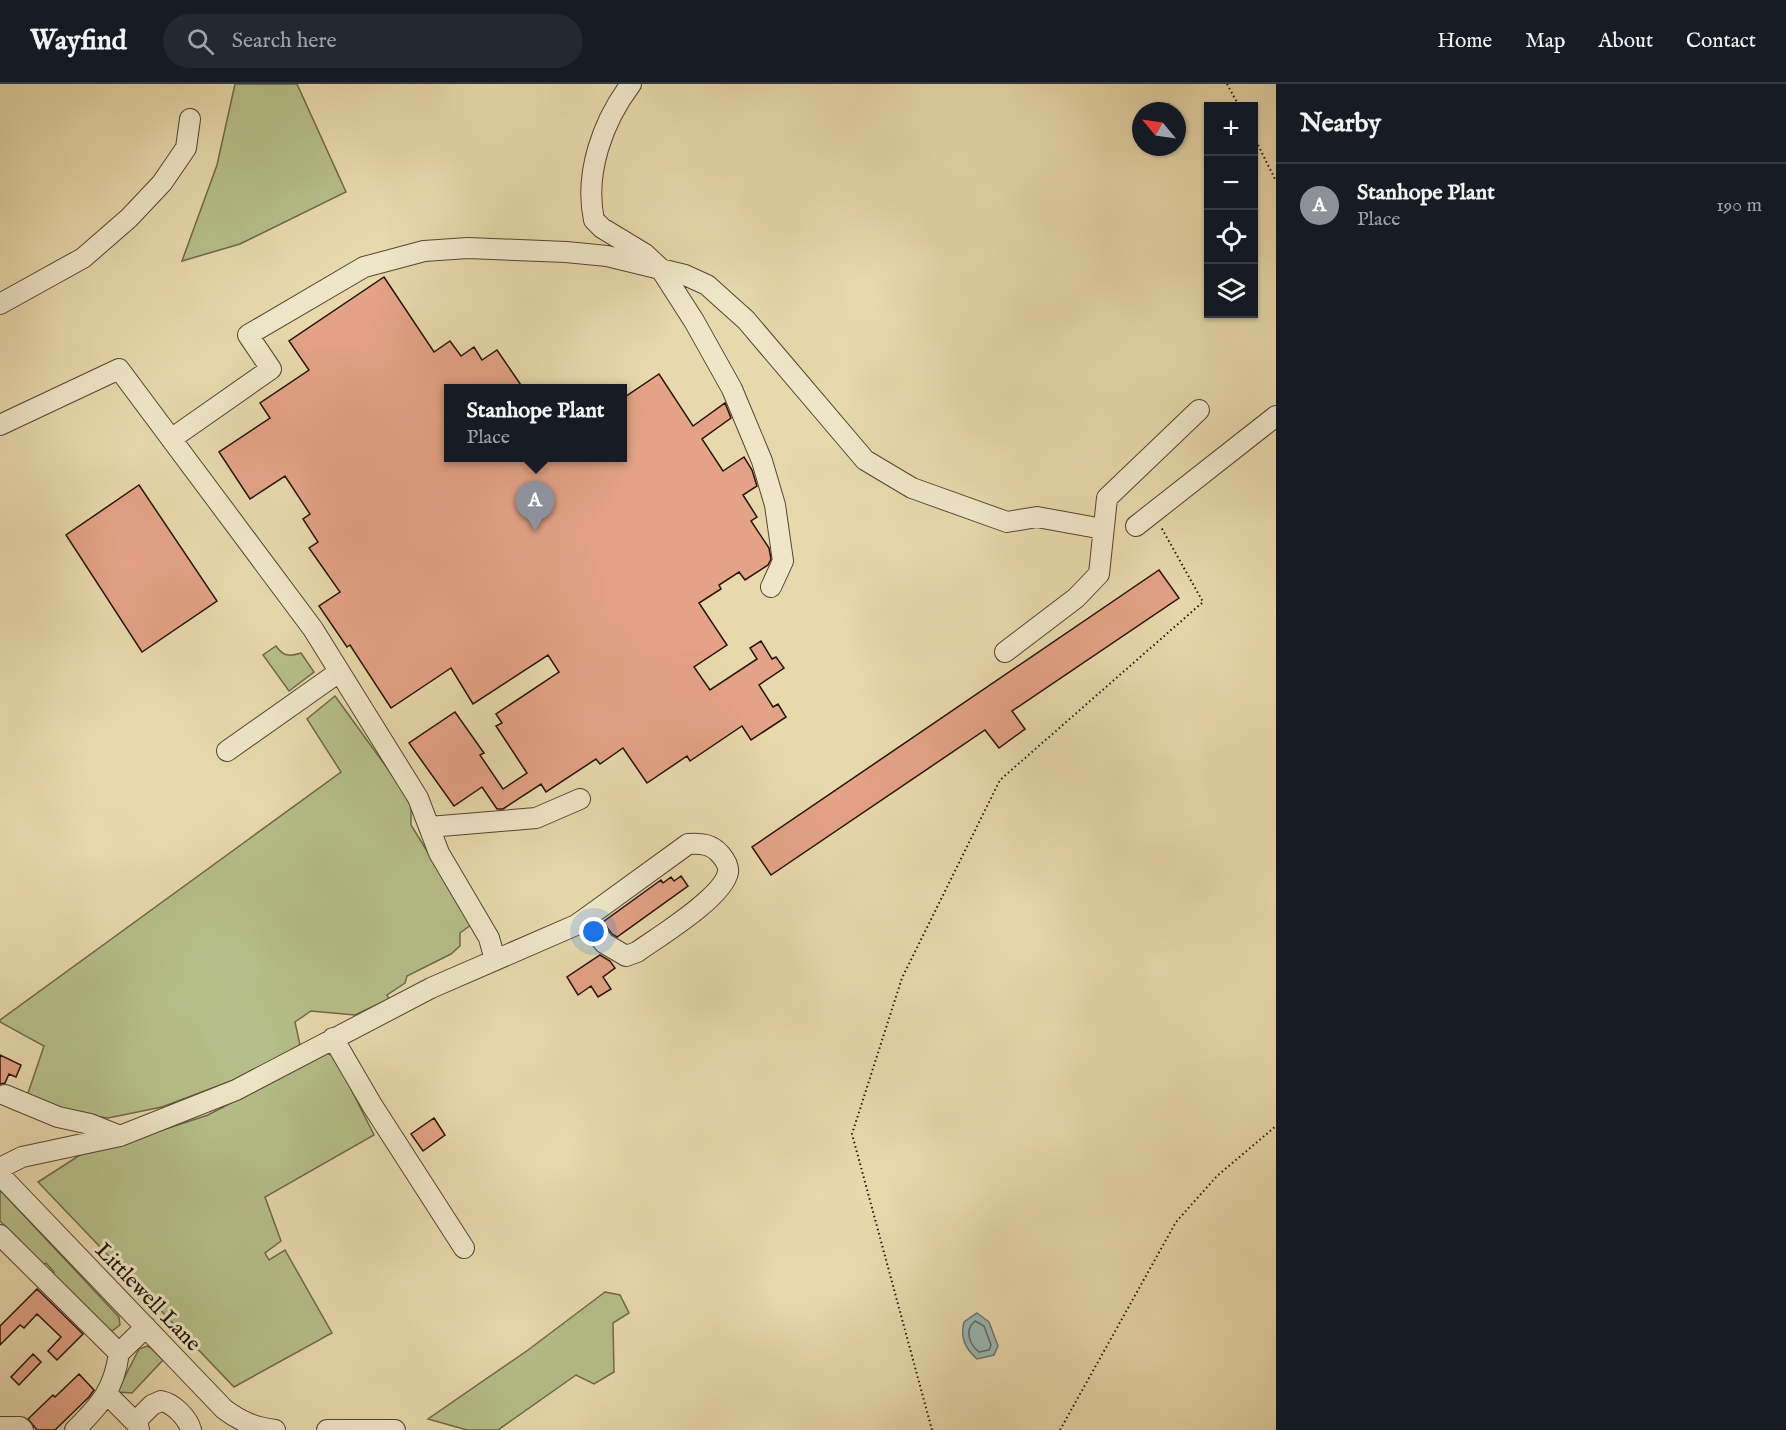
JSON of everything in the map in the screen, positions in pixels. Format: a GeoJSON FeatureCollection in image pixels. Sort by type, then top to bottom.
{"type":"FeatureCollection","features":[{"type":"Feature","properties":{"kind":"street"},"geometry":{"type":"LineString","coordinates":[[631,84],[612,114],[601,138],[594,172],[592,209],[594,220],[602,228],[645,254],[660,268],[694,321],[732,389],[762,461],[775,505],[783,561],[771,587]]}},
{"type":"Feature","properties":{"kind":"street"},"geometry":{"type":"LineString","coordinates":[[0,304],[83,258],[129,218],[162,183],[186,148],[190,118]]}},
{"type":"Feature","properties":{"kind":"street"},"geometry":{"type":"LineString","coordinates":[[171,438],[271,369],[248,335],[364,267],[424,251],[468,248],[607,256],[685,275],[707,285],[746,320],[865,460],[912,488],[1007,522],[1037,517],[1103,529]]}},
{"type":"Feature","properties":{"kind":"street"},"geometry":{"type":"LineString","coordinates":[[0,425],[119,369],[313,629],[418,798],[439,852],[489,938],[495,960]]}},
{"type":"Feature","properties":{"kind":"street"},"geometry":{"type":"LineString","coordinates":[[1005,652],[1076,598],[1099,574],[1107,498],[1199,410]]}},
{"type":"Feature","properties":{"kind":"street"},"geometry":{"type":"LineString","coordinates":[[1136,526],[1276,416]]}},
{"type":"Feature","properties":{"kind":"street"},"geometry":{"type":"LineString","coordinates":[[227,751],[339,672]]}},
{"type":"Feature","properties":{"kind":"street"},"geometry":{"type":"LineString","coordinates":[[429,827],[536,818],[580,799]]}},
{"type":"Feature","properties":{"kind":"street"},"geometry":{"type":"LineString","coordinates":[[0,1168],[22,1157],[120,1136],[236,1090],[431,988],[576,925],[688,844],[703,843],[720,853],[727,862],[729,871],[724,882],[714,894],[697,910],[637,952],[626,956],[604,943],[586,918]]}},
{"type":"Feature","properties":{"kind":"street"},"geometry":{"type":"LineString","coordinates":[[333,1038],[372,1105],[464,1248]]}},
{"type":"Feature","properties":{"kind":"street"},"geometry":{"type":"LineString","coordinates":[[5,1095],[58,1117],[90,1124],[120,1136]]}},
{"type":"Feature","properties":{"kind":"street","name":"Littlewell Lane"},"geometry":{"type":"LineString","coordinates":[[0,1175],[224,1409],[253,1427],[275,1430]]}},
{"type":"Feature","properties":{"kind":"street"},"geometry":{"type":"LineString","coordinates":[[0,1235],[119,1353]]}},
{"type":"Feature","properties":{"kind":"street"},"geometry":{"type":"LineString","coordinates":[[75,1430],[99,1406],[107,1394],[116,1374],[119,1353],[146,1327]]}},
{"type":"Feature","properties":{"kind":"street"},"geometry":{"type":"LineString","coordinates":[[107,1394],[137,1426],[152,1405],[161,1401],[167,1402],[184,1417],[191,1430]]}},
{"type":"Feature","properties":{"kind":"street"},"geometry":{"type":"LineString","coordinates":[[0,1427],[20,1427],[24,1430]]}},
{"type":"Feature","properties":{"kind":"street"},"geometry":{"type":"LineString","coordinates":[[327,1430],[395,1430]]}},
{"type":"Feature","properties":{"kind":"path"},"geometry":{"type":"LineString","coordinates":[[1227,84],[1237,102]]}},
{"type":"Feature","properties":{"kind":"path"},"geometry":{"type":"LineString","coordinates":[[1258,145],[1276,181]]}},
{"type":"Feature","properties":{"kind":"path"},"geometry":{"type":"LineString","coordinates":[[932,1430],[852,1134],[902,978],[1000,780],[1203,602],[1156,519]]}},
{"type":"Feature","properties":{"kind":"path"},"geometry":{"type":"LineString","coordinates":[[1060,1430],[1176,1222],[1217,1176],[1276,1126]]}},
{"type":"Feature","properties":{"kind":"green space"},"geometry":{"type":"Polygon","coordinates":[[[235,84],[297,84],[346,192],[240,244],[182,261],[217,165],[235,84]]]}},
{"type":"Feature","properties":{"kind":"green space"},"geometry":{"type":"Polygon","coordinates":[[[276,646],[287,655],[301,653],[314,672],[289,691],[263,655],[276,646]]]}},
{"type":"Feature","properties":{"kind":"green space"},"geometry":{"type":"Polygon","coordinates":[[[335,696],[411,801],[411,825],[472,924],[460,933],[460,946],[451,954],[407,976],[405,983],[387,995],[389,999],[355,1015],[311,1011],[295,1022],[300,1045],[247,1075],[162,1107],[108,1118],[52,1110],[27,1096],[44,1046],[0,1020],[341,772],[307,719],[335,696]]]}},
{"type":"Feature","properties":{"kind":"green space"},"geometry":{"type":"Polygon","coordinates":[[[327,1053],[335,1057],[374,1135],[265,1197],[281,1241],[265,1253],[269,1260],[285,1250],[332,1333],[234,1387],[38,1182],[80,1155],[208,1115],[327,1053]]]}},
{"type":"Feature","properties":{"kind":"green space"},"geometry":{"type":"Polygon","coordinates":[[[0,1190],[119,1317],[120,1325],[112,1331],[104,1327],[52,1275],[54,1272],[46,1263],[42,1266],[0,1221],[0,1190]]]}},
{"type":"Feature","properties":{"kind":"green space"},"geometry":{"type":"Polygon","coordinates":[[[605,1292],[620,1295],[629,1313],[613,1323],[614,1372],[594,1384],[576,1375],[498,1430],[467,1430],[428,1419],[528,1350],[605,1292]]]}},
{"type":"Feature","properties":{"kind":"green space"},"geometry":{"type":"Polygon","coordinates":[[[147,1346],[163,1360],[132,1393],[117,1392],[139,1349],[147,1346]]]}},
{"type":"Feature","properties":{"kind":"water"},"geometry":{"type":"Polygon","coordinates":[[[977,1313],[989,1322],[998,1346],[994,1355],[977,1359],[969,1351],[963,1333],[964,1322],[977,1313]]]}},
{"type":"Feature","properties":{"kind":"building"},"geometry":{"type":"Polygon","coordinates":[[[384,277],[434,352],[450,341],[461,356],[474,347],[482,360],[497,350],[520,384],[444,384],[444,462],[627,462],[627,396],[659,374],[693,426],[725,403],[731,418],[702,439],[723,471],[744,457],[752,470],[757,486],[743,495],[757,517],[751,521],[769,548],[771,559],[768,565],[745,580],[739,572],[719,585],[721,589],[699,603],[727,645],[694,667],[710,690],[757,659],[750,648],[761,641],[772,659],[776,657],[784,668],[759,685],[773,707],[778,704],[786,717],[751,740],[742,726],[690,761],[687,756],[647,783],[623,748],[600,764],[596,759],[546,792],[541,784],[503,809],[497,809],[482,787],[454,806],[409,743],[455,712],[484,753],[480,755],[503,789],[527,773],[496,726],[502,723],[496,714],[559,672],[548,655],[473,704],[451,668],[391,708],[350,645],[347,647],[319,606],[340,592],[309,548],[318,542],[303,519],[310,514],[285,476],[250,499],[219,452],[270,418],[260,403],[309,370],[289,341],[384,277]]]}},
{"type":"Feature","properties":{"kind":"building"},"geometry":{"type":"Polygon","coordinates":[[[139,485],[217,601],[142,652],[66,535],[139,485]]]}},
{"type":"Feature","properties":{"kind":"building"},"geometry":{"type":"Polygon","coordinates":[[[1159,570],[1179,598],[1012,711],[1025,729],[999,748],[985,730],[771,875],[752,847],[1159,570]]]}},
{"type":"Feature","properties":{"kind":"building"},"geometry":{"type":"Polygon","coordinates":[[[681,876],[688,886],[617,937],[603,922],[661,880],[663,883],[671,877],[674,881],[681,876]]]}},
{"type":"Feature","properties":{"kind":"building"},"geometry":{"type":"Polygon","coordinates":[[[600,955],[610,961],[615,968],[603,977],[611,989],[598,997],[591,986],[578,995],[567,977],[600,955]]]}},
{"type":"Feature","properties":{"kind":"building"},"geometry":{"type":"Polygon","coordinates":[[[0,1055],[21,1065],[16,1077],[9,1074],[5,1083],[0,1084],[0,1055]]]}},
{"type":"Feature","properties":{"kind":"building"},"geometry":{"type":"Polygon","coordinates":[[[434,1118],[445,1135],[423,1151],[411,1134],[434,1118]]]}},
{"type":"Feature","properties":{"kind":"building"},"geometry":{"type":"Polygon","coordinates":[[[37,1289],[83,1334],[57,1360],[48,1351],[61,1337],[37,1314],[24,1328],[20,1325],[0,1345],[0,1326],[37,1289]]]}},
{"type":"Feature","properties":{"kind":"building"},"geometry":{"type":"Polygon","coordinates":[[[33,1354],[41,1362],[19,1385],[11,1377],[33,1354]]]}},
{"type":"Feature","properties":{"kind":"building"},"geometry":{"type":"Polygon","coordinates":[[[79,1374],[94,1390],[89,1397],[55,1430],[37,1430],[28,1419],[79,1374]]]}},
{"type":"Feature","properties":{"kind":"place","name":"Stanhope Plant"},"geometry":{"type":"Point","coordinates":[535,531]}}]}
